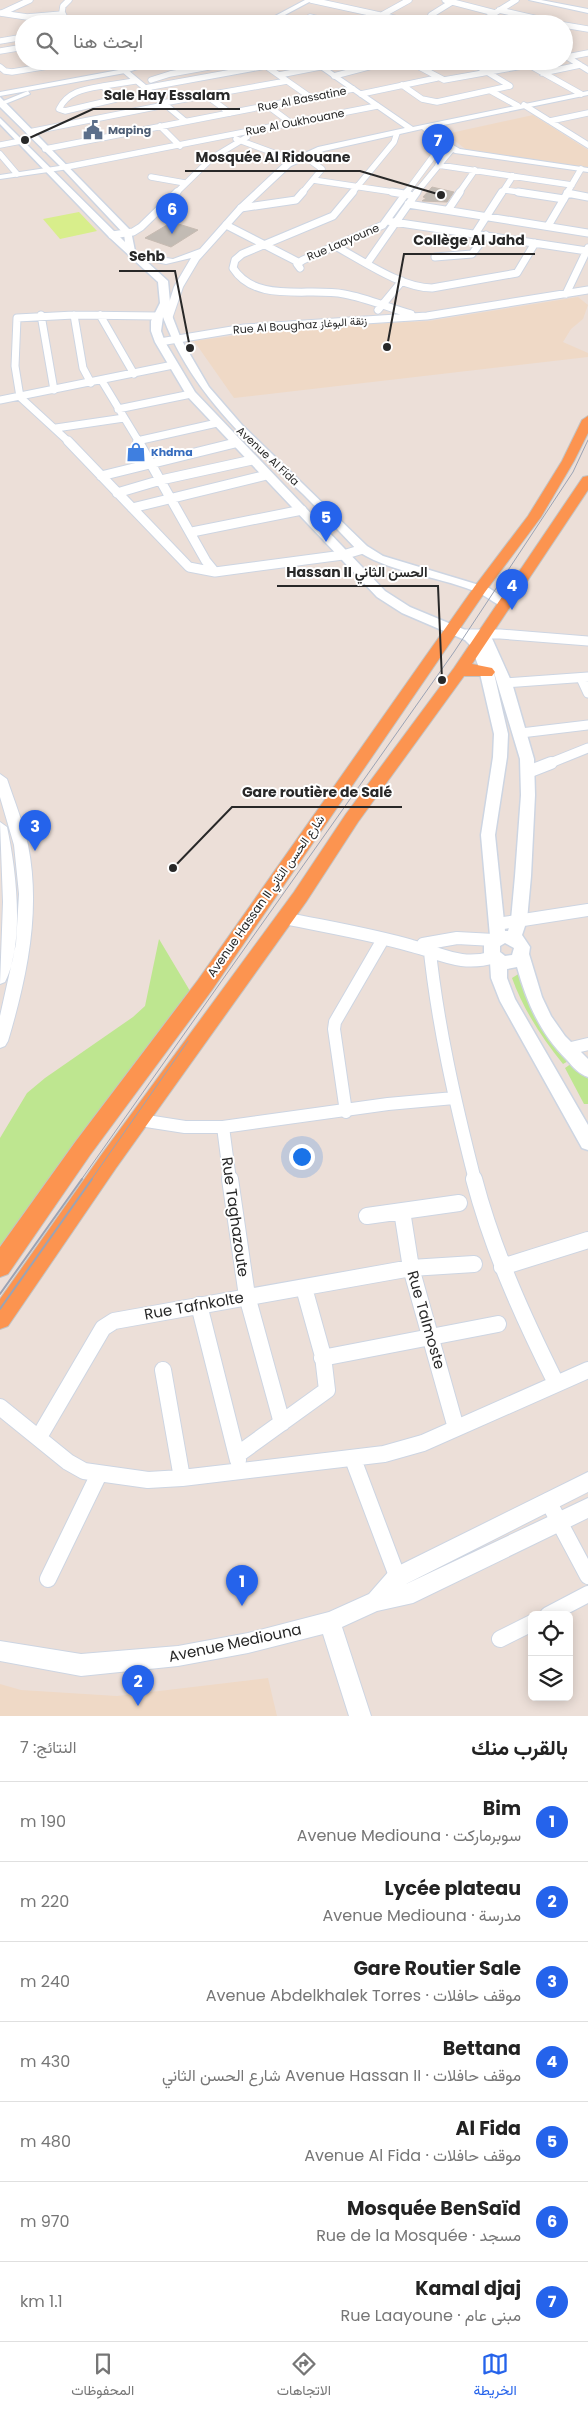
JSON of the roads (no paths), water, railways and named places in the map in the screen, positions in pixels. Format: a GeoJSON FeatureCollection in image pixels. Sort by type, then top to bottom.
{"type":"FeatureCollection","features":[{"type":"Feature","properties":{"kind":"highway","name":"Avenue Hassan II شارع الحسن الثاني"},"geometry":{"type":"LineString","coordinates":[[0,1318],[284,918],[352,818],[459,672],[475,632],[480,589],[534,517],[586,430]]}},
{"type":"Feature","properties":{"kind":"highway","name":"Avenue Hassan II شارع الحسن الثاني"},"geometry":{"type":"LineString","coordinates":[[0,1266],[83,1148],[205,985],[475,632],[505,603],[588,480]]}},
{"type":"Feature","properties":{"kind":"highway"},"geometry":{"type":"LineString","coordinates":[[459,672],[471,669],[487,672]]}},
{"type":"Feature","properties":{"kind":"main road"},"geometry":{"type":"LineString","coordinates":[[1,103],[66,167],[128,233],[132,254]]}},
{"type":"Feature","properties":{"kind":"main road"},"geometry":{"type":"LineString","coordinates":[[0,121],[112,235],[164,281],[161,319]]}},
{"type":"Feature","properties":{"kind":"main road","name":"Avenue Al Fida"},"geometry":{"type":"LineString","coordinates":[[161,319],[176,339],[194,372],[223,411],[257,447],[311,496],[363,548],[379,559],[480,589],[505,603]]}},
{"type":"Feature","properties":{"kind":"main road","name":"Avenue Al Fida"},"geometry":{"type":"LineString","coordinates":[[161,319],[156,331],[160,342],[191,394],[235,443],[298,506],[342,554],[392,603],[475,632]]}},
{"type":"Feature","properties":{"kind":"main road"},"geometry":{"type":"LineString","coordinates":[[298,506],[311,496]]}},
{"type":"Feature","properties":{"kind":"main road"},"geometry":{"type":"LineString","coordinates":[[475,632],[487,672],[501,734],[500,757],[488,835],[500,935]]}},
{"type":"Feature","properties":{"kind":"main road"},"geometry":{"type":"LineString","coordinates":[[475,632],[505,683],[516,724],[521,732],[528,772],[519,920],[500,935],[490,950],[496,958],[501,983],[508,1001],[588,1142]]}},
{"type":"Feature","properties":{"kind":"main road"},"geometry":{"type":"LineString","coordinates":[[500,935],[523,947],[522,955],[538,1008],[545,1021],[567,1050],[588,1070]]}},
{"type":"Feature","properties":{"kind":"main road"},"geometry":{"type":"LineString","coordinates":[[496,958],[510,963],[518,960],[522,955]]}},
{"type":"Feature","properties":{"kind":"street"},"geometry":{"type":"LineString","coordinates":[[1,13],[27,0]]}},
{"type":"Feature","properties":{"kind":"street"},"geometry":{"type":"LineString","coordinates":[[50,15],[62,14],[63,5],[66,0]]}},
{"type":"Feature","properties":{"kind":"street"},"geometry":{"type":"LineString","coordinates":[[281,15],[311,0],[382,15],[409,0]]}},
{"type":"Feature","properties":{"kind":"street"},"geometry":{"type":"LineString","coordinates":[[445,0],[515,15]]}},
{"type":"Feature","properties":{"kind":"street"},"geometry":{"type":"LineString","coordinates":[[492,15],[516,0]]}},
{"type":"Feature","properties":{"kind":"street"},"geometry":{"type":"LineString","coordinates":[[532,0],[588,11]]}},
{"type":"Feature","properties":{"kind":"street"},"geometry":{"type":"LineString","coordinates":[[553,0],[588,7]]}},
{"type":"Feature","properties":{"kind":"street"},"geometry":{"type":"LineString","coordinates":[[396,2],[403,3]]}},
{"type":"Feature","properties":{"kind":"street"},"geometry":{"type":"LineString","coordinates":[[431,15],[452,2]]}},
{"type":"Feature","properties":{"kind":"street"},"geometry":{"type":"LineString","coordinates":[[348,14],[356,10]]}},
{"type":"Feature","properties":{"kind":"street"},"geometry":{"type":"LineString","coordinates":[[1,13],[15,15]]}},
{"type":"Feature","properties":{"kind":"street"},"geometry":{"type":"LineString","coordinates":[[573,26],[588,29]]}},
{"type":"Feature","properties":{"kind":"street"},"geometry":{"type":"LineString","coordinates":[[0,41],[15,38]]}},
{"type":"Feature","properties":{"kind":"street"},"geometry":{"type":"LineString","coordinates":[[0,51],[15,49]]}},
{"type":"Feature","properties":{"kind":"street"},"geometry":{"type":"LineString","coordinates":[[573,55],[588,52]]}},
{"type":"Feature","properties":{"kind":"street"},"geometry":{"type":"LineString","coordinates":[[573,61],[588,70]]}},
{"type":"Feature","properties":{"kind":"street"},"geometry":{"type":"LineString","coordinates":[[573,66],[580,65]]}},
{"type":"Feature","properties":{"kind":"street"},"geometry":{"type":"LineString","coordinates":[[2,69],[12,72],[22,70]]}},
{"type":"Feature","properties":{"kind":"street"},"geometry":{"type":"LineString","coordinates":[[0,94],[128,70]]}},
{"type":"Feature","properties":{"kind":"street"},"geometry":{"type":"LineString","coordinates":[[103,86],[116,98],[106,103],[65,111],[60,109],[61,104],[76,92],[103,86],[192,70]]}},
{"type":"Feature","properties":{"kind":"street"},"geometry":{"type":"LineString","coordinates":[[204,70],[218,81]]}},
{"type":"Feature","properties":{"kind":"street"},"geometry":{"type":"LineString","coordinates":[[145,88],[244,70]]}},
{"type":"Feature","properties":{"kind":"street"},"geometry":{"type":"LineString","coordinates":[[272,70],[310,97]]}},
{"type":"Feature","properties":{"kind":"street"},"geometry":{"type":"LineString","coordinates":[[279,75],[305,70]]}},
{"type":"Feature","properties":{"kind":"street"},"geometry":{"type":"LineString","coordinates":[[325,70],[411,129]]}},
{"type":"Feature","properties":{"kind":"street"},"geometry":{"type":"LineString","coordinates":[[334,76],[357,70]]}},
{"type":"Feature","properties":{"kind":"street"},"geometry":{"type":"LineString","coordinates":[[423,70],[437,78],[446,80],[496,70]]}},
{"type":"Feature","properties":{"kind":"street"},"geometry":{"type":"LineString","coordinates":[[402,86],[422,98],[434,102],[510,86],[485,70]]}},
{"type":"Feature","properties":{"kind":"street"},"geometry":{"type":"LineString","coordinates":[[537,70],[584,93]]}},
{"type":"Feature","properties":{"kind":"street"},"geometry":{"type":"LineString","coordinates":[[542,73],[556,70]]}},
{"type":"Feature","properties":{"kind":"street"},"geometry":{"type":"LineString","coordinates":[[124,71],[185,121]]}},
{"type":"Feature","properties":{"kind":"street"},"geometry":{"type":"LineString","coordinates":[[361,94],[437,78]]}},
{"type":"Feature","properties":{"kind":"street"},"geometry":{"type":"LineString","coordinates":[[84,79],[93,88]]}},
{"type":"Feature","properties":{"kind":"street"},"geometry":{"type":"LineString","coordinates":[[29,132],[287,81]]}},
{"type":"Feature","properties":{"kind":"street"},"geometry":{"type":"LineString","coordinates":[[225,86],[231,91]]}},
{"type":"Feature","properties":{"kind":"street"},"geometry":{"type":"LineString","coordinates":[[1,103],[16,99],[39,87]]}},
{"type":"Feature","properties":{"kind":"street","name":"Rue Al Bassatine"},"geometry":{"type":"LineString","coordinates":[[45,148],[353,89]]}},
{"type":"Feature","properties":{"kind":"street"},"geometry":{"type":"LineString","coordinates":[[491,91],[550,121],[588,145]]}},
{"type":"Feature","properties":{"kind":"street"},"geometry":{"type":"LineString","coordinates":[[132,254],[161,262],[174,262],[186,258],[207,245],[270,179],[293,160],[304,156],[338,145],[584,93]]}},
{"type":"Feature","properties":{"kind":"street"},"geometry":{"type":"LineString","coordinates":[[207,96],[230,113]]}},
{"type":"Feature","properties":{"kind":"street"},"geometry":{"type":"LineString","coordinates":[[106,103],[118,114]]}},
{"type":"Feature","properties":{"kind":"street"},"geometry":{"type":"LineString","coordinates":[[268,106],[292,123]]}},
{"type":"Feature","properties":{"kind":"street","name":"Rue Al Oukhouane"},"geometry":{"type":"LineString","coordinates":[[66,167],[377,106]]}},
{"type":"Feature","properties":{"kind":"street"},"geometry":{"type":"LineString","coordinates":[[550,121],[588,113]]}},
{"type":"Feature","properties":{"kind":"street"},"geometry":{"type":"LineString","coordinates":[[75,122],[81,128]]}},
{"type":"Feature","properties":{"kind":"street"},"geometry":{"type":"LineString","coordinates":[[160,126],[180,146]]}},
{"type":"Feature","properties":{"kind":"street"},"geometry":{"type":"LineString","coordinates":[[423,127],[452,148],[585,170]]}},
{"type":"Feature","properties":{"kind":"street"},"geometry":{"type":"LineString","coordinates":[[112,235],[128,233],[141,227],[212,158],[239,140],[267,128]]}},
{"type":"Feature","properties":{"kind":"street"},"geometry":{"type":"LineString","coordinates":[[397,132],[395,140],[333,216],[242,254],[235,260],[235,272],[253,287],[273,291],[336,292],[420,317]]}},
{"type":"Feature","properties":{"kind":"street"},"geometry":{"type":"LineString","coordinates":[[86,134],[91,140]]}},
{"type":"Feature","properties":{"kind":"street"},"geometry":{"type":"LineString","coordinates":[[576,138],[588,135]]}},
{"type":"Feature","properties":{"kind":"street"},"geometry":{"type":"LineString","coordinates":[[229,136],[293,160]]}},
{"type":"Feature","properties":{"kind":"street"},"geometry":{"type":"LineString","coordinates":[[0,145],[21,141]]}},
{"type":"Feature","properties":{"kind":"street","name":"Rue Laayoune"},"geometry":{"type":"LineString","coordinates":[[264,245],[299,265],[335,246],[374,231],[387,221],[443,143]]}},
{"type":"Feature","properties":{"kind":"street"},"geometry":{"type":"LineString","coordinates":[[368,262],[408,204],[452,148]]}},
{"type":"Feature","properties":{"kind":"street"},"geometry":{"type":"LineString","coordinates":[[1,155],[18,174]]}},
{"type":"Feature","properties":{"kind":"street"},"geometry":{"type":"LineString","coordinates":[[241,208],[292,202],[322,168],[304,156]]}},
{"type":"Feature","properties":{"kind":"street"},"geometry":{"type":"LineString","coordinates":[[438,165],[572,185]]}},
{"type":"Feature","properties":{"kind":"street"},"geometry":{"type":"LineString","coordinates":[[0,177],[66,167]]}},
{"type":"Feature","properties":{"kind":"street"},"geometry":{"type":"LineString","coordinates":[[448,210],[475,170]]}},
{"type":"Feature","properties":{"kind":"street"},"geometry":{"type":"LineString","coordinates":[[548,226],[572,185],[585,170]]}},
{"type":"Feature","properties":{"kind":"street"},"geometry":{"type":"LineString","coordinates":[[475,234],[513,176]]}},
{"type":"Feature","properties":{"kind":"street"},"geometry":{"type":"LineString","coordinates":[[151,177],[185,183]]}},
{"type":"Feature","properties":{"kind":"street"},"geometry":{"type":"LineString","coordinates":[[313,180],[414,196]]}},
{"type":"Feature","properties":{"kind":"street"},"geometry":{"type":"LineString","coordinates":[[504,190],[588,197]]}},
{"type":"Feature","properties":{"kind":"street"},"geometry":{"type":"LineString","coordinates":[[408,204],[588,233]]}},
{"type":"Feature","properties":{"kind":"street"},"geometry":{"type":"LineString","coordinates":[[387,221],[587,250],[566,294]]}},
{"type":"Feature","properties":{"kind":"street"},"geometry":{"type":"LineString","coordinates":[[226,225],[264,245]]}},
{"type":"Feature","properties":{"kind":"street"},"geometry":{"type":"LineString","coordinates":[[435,257],[472,254],[486,235]]}},
{"type":"Feature","properties":{"kind":"street"},"geometry":{"type":"LineString","coordinates":[[335,246],[402,281],[421,288],[432,288],[513,274],[520,270],[536,243]]}},
{"type":"Feature","properties":{"kind":"street","name":"Avenue Al Fida"},"geometry":{"type":"LineString","coordinates":[[161,319],[179,283],[207,245]]}},
{"type":"Feature","properties":{"kind":"street"},"geometry":{"type":"LineString","coordinates":[[372,320],[402,281]]}},
{"type":"Feature","properties":{"kind":"street"},"geometry":{"type":"LineString","coordinates":[[572,282],[588,285]]}},
{"type":"Feature","properties":{"kind":"street","name":"Rue Al Boughaz زنقة البوغاز"},"geometry":{"type":"LineString","coordinates":[[160,342],[244,328],[420,317],[588,290]]}},
{"type":"Feature","properties":{"kind":"street"},"geometry":{"type":"LineString","coordinates":[[74,315],[83,368],[91,383]]}},
{"type":"Feature","properties":{"kind":"street"},"geometry":{"type":"LineString","coordinates":[[161,319],[100,315],[23,316],[16,320],[15,366],[20,397],[56,428],[189,567],[215,572],[342,554],[363,548]]}},
{"type":"Feature","properties":{"kind":"street"},"geometry":{"type":"LineString","coordinates":[[100,315],[134,374]]}},
{"type":"Feature","properties":{"kind":"street"},"geometry":{"type":"LineString","coordinates":[[41,316],[54,390]]}},
{"type":"Feature","properties":{"kind":"street"},"geometry":{"type":"LineString","coordinates":[[0,400],[102,382],[173,365]]}},
{"type":"Feature","properties":{"kind":"street"},"geometry":{"type":"LineString","coordinates":[[102,382],[192,532],[206,561],[215,572]]}},
{"type":"Feature","properties":{"kind":"street"},"geometry":{"type":"LineString","coordinates":[[118,409],[191,394]]}},
{"type":"Feature","properties":{"kind":"street"},"geometry":{"type":"LineString","coordinates":[[56,428],[124,418]]}},
{"type":"Feature","properties":{"kind":"street"},"geometry":{"type":"LineString","coordinates":[[137,441],[217,423]]}},
{"type":"Feature","properties":{"kind":"street"},"geometry":{"type":"LineString","coordinates":[[101,476],[235,443]]}},
{"type":"Feature","properties":{"kind":"street"},"geometry":{"type":"LineString","coordinates":[[117,493],[161,480],[252,460]]}},
{"type":"Feature","properties":{"kind":"street"},"geometry":{"type":"LineString","coordinates":[[132,508],[267,475]]}},
{"type":"Feature","properties":{"kind":"street"},"geometry":{"type":"LineString","coordinates":[[192,532],[298,506]]}},
{"type":"Feature","properties":{"kind":"street"},"geometry":{"type":"LineString","coordinates":[[475,632],[506,628],[545,636]]}},
{"type":"Feature","properties":{"kind":"street"},"geometry":{"type":"LineString","coordinates":[[475,632],[545,636],[588,641]]}},
{"type":"Feature","properties":{"kind":"street"},"geometry":{"type":"LineString","coordinates":[[505,683],[585,677],[588,693]]}},
{"type":"Feature","properties":{"kind":"street"},"geometry":{"type":"LineString","coordinates":[[521,732],[588,725]]}},
{"type":"Feature","properties":{"kind":"street"},"geometry":{"type":"LineString","coordinates":[[528,772],[588,748]]}},
{"type":"Feature","properties":{"kind":"street"},"geometry":{"type":"LineString","coordinates":[[0,779],[22,847],[26,885],[25,926],[20,964],[0,1041]]}},
{"type":"Feature","properties":{"kind":"street"},"geometry":{"type":"LineString","coordinates":[[1,835],[9,880],[9,922],[1,969]]}},
{"type":"Feature","properties":{"kind":"street"},"geometry":{"type":"LineString","coordinates":[[519,920],[588,910]]}},
{"type":"Feature","properties":{"kind":"street"},"geometry":{"type":"LineString","coordinates":[[284,918],[382,941],[429,948],[477,962],[496,958]]}},
{"type":"Feature","properties":{"kind":"street"},"geometry":{"type":"LineString","coordinates":[[429,948],[457,938],[500,935]]}},
{"type":"Feature","properties":{"kind":"street"},"geometry":{"type":"LineString","coordinates":[[346,1112],[334,1029],[335,1022],[382,941]]}},
{"type":"Feature","properties":{"kind":"street"},"geometry":{"type":"LineString","coordinates":[[429,948],[454,1098],[482,1209],[502,1267],[525,1321],[556,1383]]}},
{"type":"Feature","properties":{"kind":"street"},"geometry":{"type":"LineString","coordinates":[[567,1050],[588,1044]]}},
{"type":"Feature","properties":{"kind":"street"},"geometry":{"type":"LineString","coordinates":[[140,1120],[185,1127],[223,1127],[346,1112],[388,1104],[454,1098]]}},
{"type":"Feature","properties":{"kind":"street","name":"Rue Taghazoute"},"geometry":{"type":"LineString","coordinates":[[223,1127],[247,1296],[282,1423]]}},
{"type":"Feature","properties":{"kind":"street"},"geometry":{"type":"LineString","coordinates":[[367,1216],[459,1203]]}},
{"type":"Feature","properties":{"kind":"street","name":"Rue Talmoste"},"geometry":{"type":"LineString","coordinates":[[402,1211],[411,1268],[456,1428]]}},
{"type":"Feature","properties":{"kind":"street"},"geometry":{"type":"LineString","coordinates":[[502,1267],[588,1240]]}},
{"type":"Feature","properties":{"kind":"street","name":"Rue Tafnkolte"},"geometry":{"type":"LineString","coordinates":[[39,1437],[103,1328],[108,1324],[122,1319],[411,1268],[474,1264]]}},
{"type":"Feature","properties":{"kind":"street"},"geometry":{"type":"LineString","coordinates":[[237,1455],[325,1392],[328,1385],[304,1288]]}},
{"type":"Feature","properties":{"kind":"street"},"geometry":{"type":"LineString","coordinates":[[199,1305],[241,1470]]}},
{"type":"Feature","properties":{"kind":"street"},"geometry":{"type":"LineString","coordinates":[[322,1358],[498,1324]]}},
{"type":"Feature","properties":{"kind":"street"},"geometry":{"type":"LineString","coordinates":[[163,1370],[182,1478]]}},
{"type":"Feature","properties":{"kind":"street"},"geometry":{"type":"LineString","coordinates":[[0,1407],[68,1462],[84,1471],[148,1480],[182,1478],[384,1454],[423,1443],[588,1370]]}},
{"type":"Feature","properties":{"kind":"street"},"geometry":{"type":"LineString","coordinates":[[353,1458],[397,1577],[406,1596],[588,1508]]}},
{"type":"Feature","properties":{"kind":"street"},"geometry":{"type":"LineString","coordinates":[[48,1579],[99,1474]]}},
{"type":"Feature","properties":{"kind":"street"},"geometry":{"type":"LineString","coordinates":[[376,1601],[397,1577],[548,1500],[588,1482]]}},
{"type":"Feature","properties":{"kind":"street"},"geometry":{"type":"LineString","coordinates":[[548,1500],[588,1576]]}},
{"type":"Feature","properties":{"kind":"street"},"geometry":{"type":"LineString","coordinates":[[556,1611],[588,1594]]}},
{"type":"Feature","properties":{"kind":"street","name":"Avenue Mediouna"},"geometry":{"type":"LineString","coordinates":[[0,1651],[59,1662],[82,1664],[116,1663],[178,1656],[248,1643],[330,1622],[376,1601],[406,1596]]}},
{"type":"Feature","properties":{"kind":"street"},"geometry":{"type":"LineString","coordinates":[[330,1622],[360,1716]]}},
{"type":"Feature","properties":{"kind":"street"},"geometry":{"type":"LineString","coordinates":[[500,1639],[528,1625]]}},
{"type":"Feature","properties":{"kind":"tram line"},"geometry":{"type":"LineString","coordinates":[[81,1180],[454,652],[573,472],[588,440]]}},
{"type":"Feature","properties":{"kind":"tram line"},"geometry":{"type":"LineString","coordinates":[[91,1180],[188,1041]]}},
{"type":"Feature","properties":{"kind":"tram line"},"geometry":{"type":"LineString","coordinates":[[0,1294],[82,1179]]}},
{"type":"Feature","properties":{"kind":"tram line"},"geometry":{"type":"LineString","coordinates":[[0,1309],[92,1179]]}},
{"type":"Feature","properties":{"kind":"place","name":"Maping"},"geometry":{"type":"Point","coordinates":[93,130]}},
{"type":"Feature","properties":{"kind":"place","name":"Sale Hay Essalam"},"geometry":{"type":"Point","coordinates":[25,140]}},
{"type":"Feature","properties":{"kind":"place","name":"Kamal djaj"},"geometry":{"type":"Point","coordinates":[438,165]}},
{"type":"Feature","properties":{"kind":"place","name":"Mosquée Al Ridouane"},"geometry":{"type":"Point","coordinates":[441,195]}},
{"type":"Feature","properties":{"kind":"place","name":"Mosquée BenSaïd"},"geometry":{"type":"Point","coordinates":[172,234]}},
{"type":"Feature","properties":{"kind":"place","name":"Collège Al Jahd"},"geometry":{"type":"Point","coordinates":[387,347]}},
{"type":"Feature","properties":{"kind":"place","name":"Sehb"},"geometry":{"type":"Point","coordinates":[190,348]}},
{"type":"Feature","properties":{"kind":"place","name":"Khdma"},"geometry":{"type":"Point","coordinates":[136,452]}},
{"type":"Feature","properties":{"kind":"place","name":"Al Fida"},"geometry":{"type":"Point","coordinates":[326,542]}},
{"type":"Feature","properties":{"kind":"place","name":"Bettana"},"geometry":{"type":"Point","coordinates":[512,610]}},
{"type":"Feature","properties":{"kind":"place","name":"Hassan II الحسن الثاني"},"geometry":{"type":"Point","coordinates":[442,680]}},
{"type":"Feature","properties":{"kind":"place","name":"Gare Routier Sale"},"geometry":{"type":"Point","coordinates":[35,851]}},
{"type":"Feature","properties":{"kind":"place","name":"Gare routière de Salé"},"geometry":{"type":"Point","coordinates":[173,868]}},
{"type":"Feature","properties":{"kind":"place","name":"Bim"},"geometry":{"type":"Point","coordinates":[242,1606]}},
{"type":"Feature","properties":{"kind":"place","name":"Lycée plateau"},"geometry":{"type":"Point","coordinates":[138,1706]}}]}
